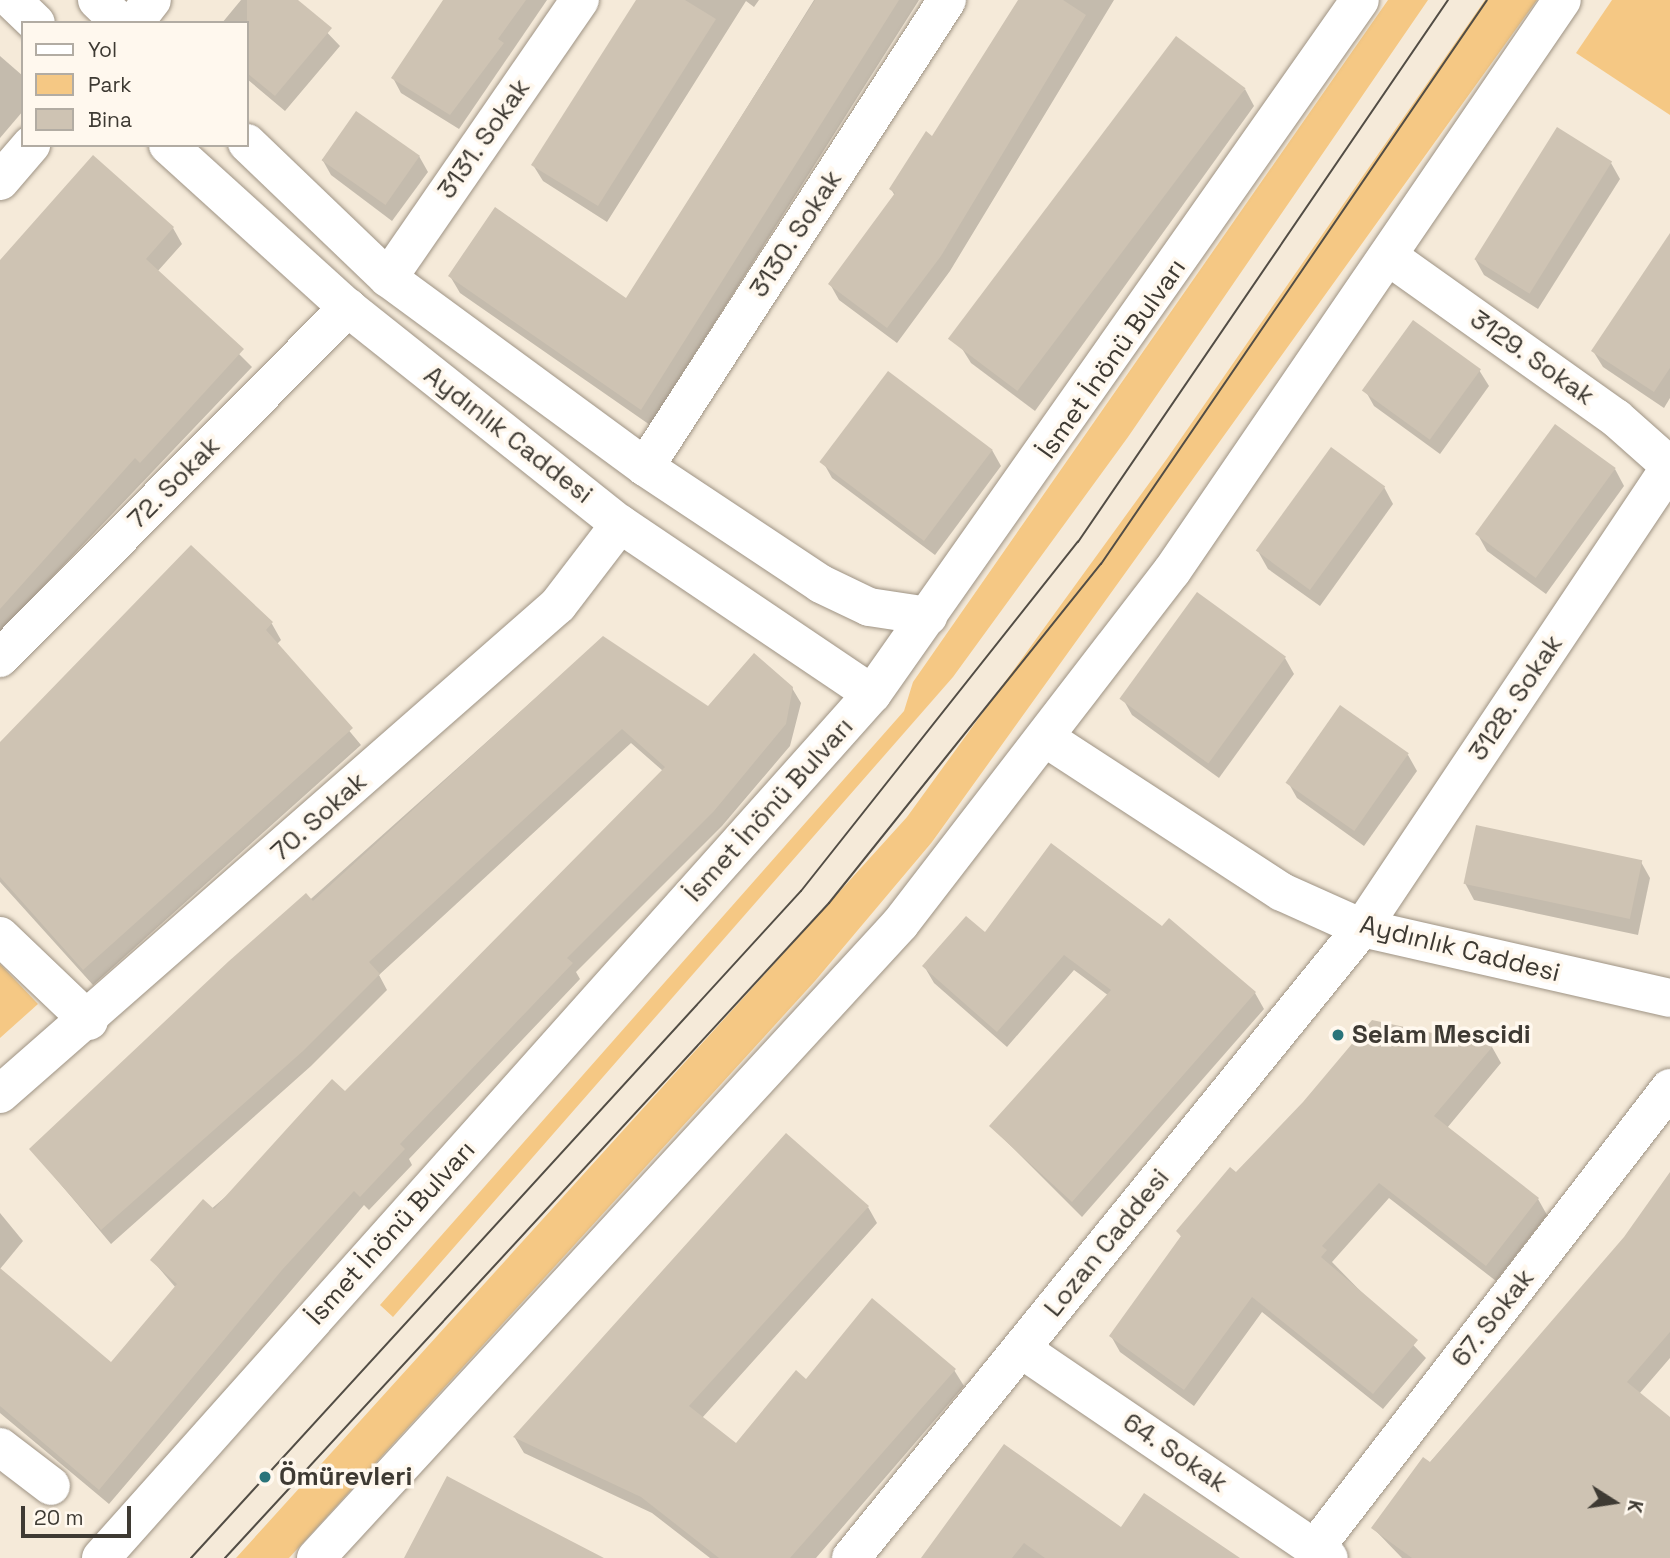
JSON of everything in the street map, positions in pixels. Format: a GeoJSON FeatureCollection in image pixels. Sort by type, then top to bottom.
{"type":"FeatureCollection","features":[{"type":"Feature","properties":{"kind":"main road"},"geometry":{"type":"LineString","coordinates":[[12,0],[34,21]]}},
{"type":"Feature","properties":{"kind":"main road"},"geometry":{"type":"LineString","coordinates":[[97,0],[119,21]]}},
{"type":"Feature","properties":{"kind":"main road"},"geometry":{"type":"LineString","coordinates":[[136,21],[152,0]]}},
{"type":"Feature","properties":{"kind":"main road","name":"3131. Sokak"},"geometry":{"type":"LineString","coordinates":[[388,278],[580,0]]}},
{"type":"Feature","properties":{"kind":"main road","name":"3130. Sokak"},"geometry":{"type":"LineString","coordinates":[[620,524],[645,467],[947,0]]}},
{"type":"Feature","properties":{"kind":"main road","name":"İsmet İnönü Bulvarı"},"geometry":{"type":"LineString","coordinates":[[100,1558],[872,694],[1360,0]]}},
{"type":"Feature","properties":{"kind":"main road"},"geometry":{"type":"LineString","coordinates":[[316,1558],[900,924],[1047,739],[1172,572],[1562,0]]}},
{"type":"Feature","properties":{"kind":"main road","name":"Aydınlık Caddesi"},"geometry":{"type":"LineString","coordinates":[[248,144],[388,278],[645,467],[821,584],[869,607],[928,617]]}},
{"type":"Feature","properties":{"kind":"main road"},"geometry":{"type":"LineString","coordinates":[[0,181],[29,147]]}},
{"type":"Feature","properties":{"kind":"main road","name":"Aydınlık Caddesi"},"geometry":{"type":"LineString","coordinates":[[170,147],[348,308],[620,524],[872,694]]}},
{"type":"Feature","properties":{"kind":"main road","name":"3129. Sokak"},"geometry":{"type":"LineString","coordinates":[[1388,257],[1616,418],[1670,467]]}},
{"type":"Feature","properties":{"kind":"main road","name":"72. Sokak"},"geometry":{"type":"LineString","coordinates":[[0,658],[348,308]]}},
{"type":"Feature","properties":{"kind":"main road","name":"3128. Sokak"},"geometry":{"type":"LineString","coordinates":[[1362,928],[1670,467]]}},
{"type":"Feature","properties":{"kind":"main road","name":"70. Sokak"},"geometry":{"type":"LineString","coordinates":[[0,1094],[89,1021],[558,605],[620,524]]}},
{"type":"Feature","properties":{"kind":"main road","name":"Aydınlık Caddesi"},"geometry":{"type":"LineString","coordinates":[[1047,739],[1282,892],[1362,928],[1670,998]]}},
{"type":"Feature","properties":{"kind":"main road","name":"Lozan Caddesi"},"geometry":{"type":"LineString","coordinates":[[851,1558],[1362,928]]}},
{"type":"Feature","properties":{"kind":"main road"},"geometry":{"type":"LineString","coordinates":[[0,936],[89,1021]]}},
{"type":"Feature","properties":{"kind":"main road","name":"67. Sokak"},"geometry":{"type":"LineString","coordinates":[[1322,1553],[1670,1088]]}},
{"type":"Feature","properties":{"kind":"main road","name":"64. Sokak"},"geometry":{"type":"LineString","coordinates":[[1021,1349],[1322,1553]]}},
{"type":"Feature","properties":{"kind":"main road"},"geometry":{"type":"LineString","coordinates":[[0,1447],[51,1486]]}},
{"type":"Feature","properties":{"kind":"green space"},"geometry":{"type":"Polygon","coordinates":[[[1388,0],[1428,0],[1128,437],[953,677],[393,1317],[380,1305],[904,711],[913,682],[1388,0]]]}},
{"type":"Feature","properties":{"kind":"green space"},"geometry":{"type":"Polygon","coordinates":[[[1485,0],[1537,0],[932,842],[815,981],[289,1558],[236,1558],[907,817],[1166,460],[1485,0]]]}},
{"type":"Feature","properties":{"kind":"green space"},"geometry":{"type":"Polygon","coordinates":[[[1612,0],[1670,0],[1670,115],[1576,53],[1612,0]]]}},
{"type":"Feature","properties":{"kind":"green space"},"geometry":{"type":"Polygon","coordinates":[[[0,964],[38,1004],[0,1038],[0,964]]]}},
{"type":"Feature","properties":{"kind":"building"},"geometry":{"type":"Polygon","coordinates":[[[247,0],[298,0],[332,28],[275,96],[248,74],[247,0]]]}},
{"type":"Feature","properties":{"kind":"building"},"geometry":{"type":"Polygon","coordinates":[[[443,0],[526,0],[498,39],[504,43],[450,115],[391,78],[443,0]]]}},
{"type":"Feature","properties":{"kind":"building"},"geometry":{"type":"Polygon","coordinates":[[[636,0],[685,0],[716,19],[598,206],[531,165],[636,0]]]}},
{"type":"Feature","properties":{"kind":"building"},"geometry":{"type":"Polygon","coordinates":[[[815,0],[899,0],[641,410],[448,276],[495,207],[626,298],[815,0]]]}},
{"type":"Feature","properties":{"kind":"building"},"geometry":{"type":"Polygon","coordinates":[[[1018,0],[1063,0],[1086,15],[941,256],[887,328],[828,284],[895,193],[889,189],[926,131],[932,136],[1018,0]]]}},
{"type":"Feature","properties":{"kind":"building"},"geometry":{"type":"Polygon","coordinates":[[[1176,36],[1245,88],[1017,391],[948,339],[1176,36]]]}},
{"type":"Feature","properties":{"kind":"building"},"geometry":{"type":"Polygon","coordinates":[[[356,111],[420,156],[385,205],[322,160],[356,111]]]}},
{"type":"Feature","properties":{"kind":"building"},"geometry":{"type":"Polygon","coordinates":[[[1557,127],[1612,161],[1529,294],[1474,259],[1557,127]]]}},
{"type":"Feature","properties":{"kind":"building"},"geometry":{"type":"Polygon","coordinates":[[[93,155],[174,227],[146,259],[244,349],[140,463],[135,458],[0,609],[0,260],[93,155]]]}},
{"type":"Feature","properties":{"kind":"building"},"geometry":{"type":"Polygon","coordinates":[[[1670,233],[1670,368],[1654,392],[1591,351],[1670,233]]]}},
{"type":"Feature","properties":{"kind":"building"},"geometry":{"type":"Polygon","coordinates":[[[1413,320],[1481,369],[1430,440],[1362,390],[1413,320]]]}},
{"type":"Feature","properties":{"kind":"building"},"geometry":{"type":"Polygon","coordinates":[[[888,371],[993,450],[924,541],[819,462],[888,371]]]}},
{"type":"Feature","properties":{"kind":"building"},"geometry":{"type":"Polygon","coordinates":[[[1555,424],[1616,468],[1536,578],[1475,534],[1555,424]]]}},
{"type":"Feature","properties":{"kind":"building"},"geometry":{"type":"Polygon","coordinates":[[[1331,447],[1385,486],[1310,590],[1256,551],[1331,447]]]}},
{"type":"Feature","properties":{"kind":"building"},"geometry":{"type":"Polygon","coordinates":[[[191,545],[273,622],[266,630],[353,728],[83,970],[0,877],[0,742],[191,545]]]}},
{"type":"Feature","properties":{"kind":"building"},"geometry":{"type":"Polygon","coordinates":[[[1197,592],[1286,657],[1208,763],[1119,699],[1197,592]]]}},
{"type":"Feature","properties":{"kind":"building"},"geometry":{"type":"Polygon","coordinates":[[[603,636],[708,706],[754,653],[793,687],[786,724],[714,811],[567,958],[573,963],[400,1144],[405,1149],[360,1197],[354,1191],[282,1270],[99,1490],[0,1406],[0,1268],[111,1362],[177,1284],[150,1260],[203,1199],[214,1209],[332,1079],[345,1091],[665,767],[622,729],[369,962],[380,974],[303,1051],[101,1230],[29,1149],[229,961],[306,893],[313,901],[603,636]]]}},
{"type":"Feature","properties":{"kind":"building"},"geometry":{"type":"Polygon","coordinates":[[[1340,705],[1409,753],[1354,831],[1286,783],[1340,705]]]}},
{"type":"Feature","properties":{"kind":"building"},"geometry":{"type":"Polygon","coordinates":[[[1476,825],[1642,860],[1630,919],[1464,884],[1476,825]]]}},
{"type":"Feature","properties":{"kind":"building"},"geometry":{"type":"Polygon","coordinates":[[[1051,843],[1162,926],[1169,918],[1256,992],[1072,1202],[989,1126],[1111,990],[1064,955],[997,1032],[922,966],[966,916],[985,932],[1051,843]]]}},
{"type":"Feature","properties":{"kind":"building"},"geometry":{"type":"Polygon","coordinates":[[[1372,1020],[1493,1046],[1434,1116],[1539,1198],[1486,1266],[1379,1183],[1322,1246],[1327,1250],[1321,1257],[1418,1340],[1373,1394],[1252,1297],[1184,1390],[1109,1336],[1181,1236],[1176,1231],[1230,1167],[1236,1172],[1303,1102],[1372,1020]]]}},
{"type":"Feature","properties":{"kind":"building"},"geometry":{"type":"Polygon","coordinates":[[[786,1133],[869,1206],[689,1406],[736,1443],[796,1370],[806,1379],[872,1298],[956,1369],[790,1558],[719,1558],[641,1497],[513,1437],[786,1133]]]}},
{"type":"Feature","properties":{"kind":"building"},"geometry":{"type":"Polygon","coordinates":[[[1670,1172],[1670,1332],[1627,1382],[1670,1417],[1670,1558],[1412,1558],[1371,1528],[1423,1457],[1430,1462],[1624,1237],[1670,1172]]]}},
{"type":"Feature","properties":{"kind":"building"},"geometry":{"type":"Polygon","coordinates":[[[1004,1444],[1121,1527],[1144,1493],[1240,1558],[1045,1558],[1024,1543],[1012,1558],[921,1558],[1004,1444]]]}},
{"type":"Feature","properties":{"kind":"building"},"geometry":{"type":"Polygon","coordinates":[[[447,1476],[519,1514],[604,1558],[404,1558],[447,1476]]]}},
{"type":"Feature","properties":{"kind":"tram line"},"geometry":{"type":"LineString","coordinates":[[191,1558],[801,891],[1078,542],[1448,0]]}},
{"type":"Feature","properties":{"kind":"tram line"},"geometry":{"type":"LineString","coordinates":[[225,1558],[829,903],[1101,564],[1487,0]]}},
{"type":"Feature","properties":{"kind":"place","name":"Selam Mescidi"},"geometry":{"type":"Point","coordinates":[1338,1035]}},
{"type":"Feature","properties":{"kind":"place","name":"Ömürevleri"},"geometry":{"type":"Point","coordinates":[265,1477]}}]}
